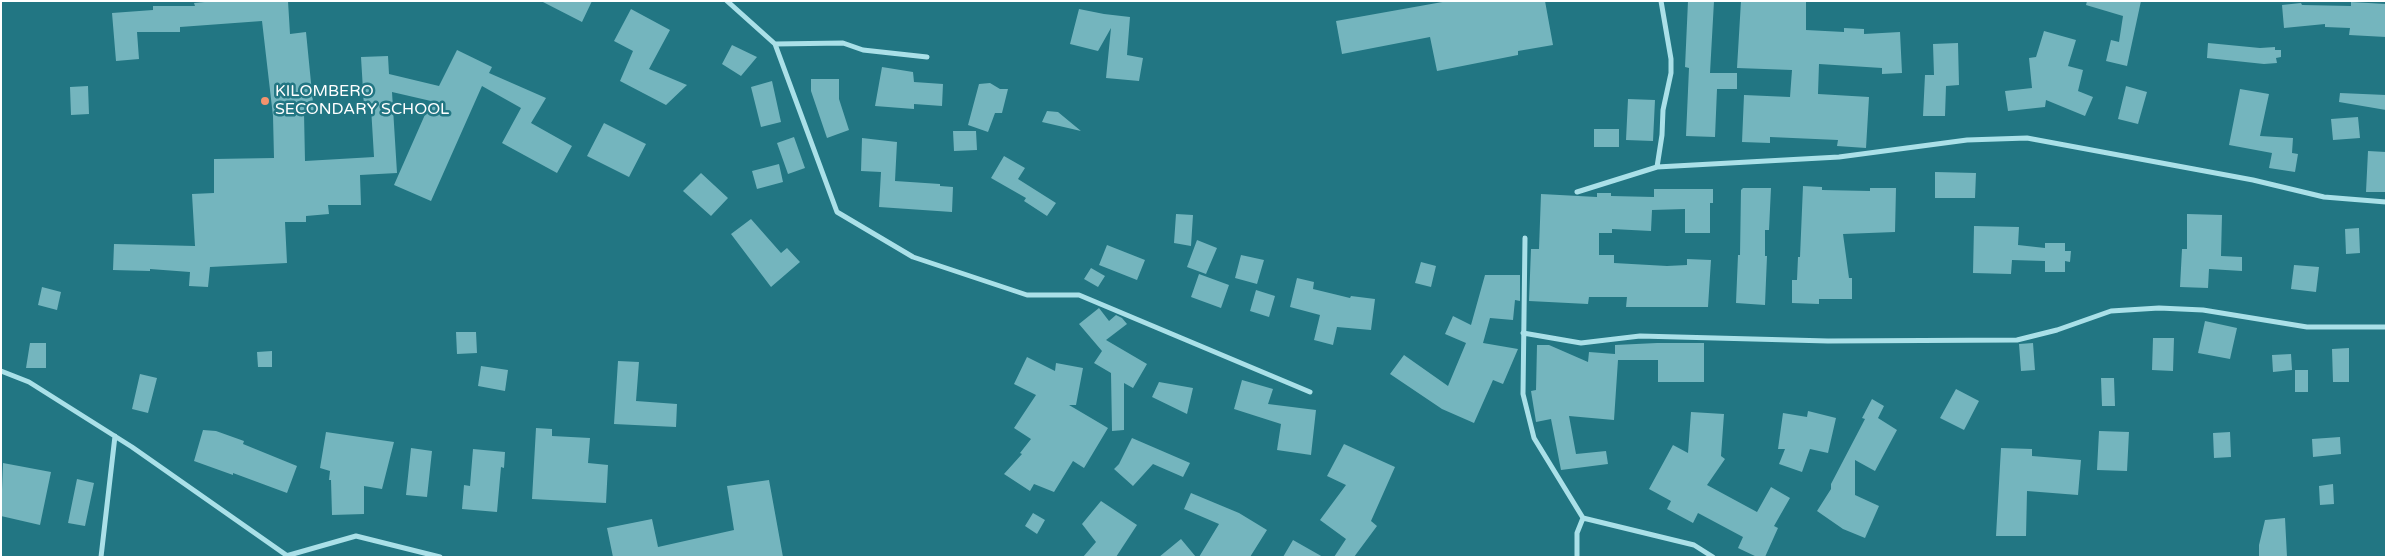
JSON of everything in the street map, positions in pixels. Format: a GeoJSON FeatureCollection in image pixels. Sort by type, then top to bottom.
{"type":"FeatureCollection","features":[{"type":"Feature","properties":{"kind":"street"},"geometry":{"type":"LineString","coordinates":[[727,1],[775,44],[837,212],[913,256],[1027,295],[1079,295],[1310,392]]}},
{"type":"Feature","properties":{"kind":"street"},"geometry":{"type":"LineString","coordinates":[[1657,167],[1662,135],[1662,110],[1671,74],[1671,59],[1661,1]]}},
{"type":"Feature","properties":{"kind":"street"},"geometry":{"type":"LineString","coordinates":[[775,44],[843,43],[863,50],[927,56]]}},
{"type":"Feature","properties":{"kind":"street"},"geometry":{"type":"LineString","coordinates":[[1577,192],[1657,167],[1839,157],[1967,140],[2027,138],[2253,180],[2324,197],[2386,202]]}},
{"type":"Feature","properties":{"kind":"street"},"geometry":{"type":"LineString","coordinates":[[1525,238],[1523,394],[1534,438],[1583,518],[1694,545],[1713,557]]}},
{"type":"Feature","properties":{"kind":"street"},"geometry":{"type":"LineString","coordinates":[[1523,333],[1581,343],[1640,336],[1828,341],[2017,340],[2057,330],[2111,311],[2158,308],[2203,310],[2308,327],[2386,328]]}},
{"type":"Feature","properties":{"kind":"street"},"geometry":{"type":"LineString","coordinates":[[1,371],[29,382],[115,436],[287,556],[356,536],[440,557]]}},
{"type":"Feature","properties":{"kind":"street"},"geometry":{"type":"LineString","coordinates":[[101,557],[115,436]]}},
{"type":"Feature","properties":{"kind":"street"},"geometry":{"type":"LineString","coordinates":[[1577,557],[1577,533],[1583,518]]}},
{"type":"Feature","properties":{"kind":"building"},"geometry":{"type":"Polygon","coordinates":[[[215,1],[288,1],[290,34],[306,32],[314,113],[304,113],[305,161],[374,157],[371,107],[364,107],[361,57],[388,56],[389,74],[439,86],[457,50],[492,67],[489,73],[546,98],[531,123],[572,146],[557,173],[502,143],[521,108],[482,86],[431,201],[394,185],[431,101],[392,92],[397,173],[360,175],[361,205],[328,205],[329,214],[306,216],[306,222],[285,222],[287,263],[210,267],[208,287],[189,286],[190,272],[150,269],[150,271],[113,270],[114,244],[195,246],[192,194],[214,193],[214,159],[274,158],[273,116],[262,21],[180,27],[180,32],[137,32],[139,59],[116,61],[112,13],[153,10],[153,6],[195,6],[194,3],[215,1]]]}},
{"type":"Feature","properties":{"kind":"building"},"geometry":{"type":"Polygon","coordinates":[[[541,1],[592,1],[582,22],[541,1]]]}},
{"type":"Feature","properties":{"kind":"building"},"geometry":{"type":"Polygon","coordinates":[[[1448,1],[1545,1],[1553,45],[1518,51],[1518,55],[1437,71],[1430,37],[1342,54],[1336,21],[1448,1]]]}},
{"type":"Feature","properties":{"kind":"building"},"geometry":{"type":"Polygon","coordinates":[[[1688,1],[1714,1],[1710,73],[1737,73],[1737,89],[1717,89],[1715,137],[1686,136],[1689,68],[1685,67],[1688,1]]]}},
{"type":"Feature","properties":{"kind":"building"},"geometry":{"type":"Polygon","coordinates":[[[1741,1],[1806,1],[1806,30],[1844,32],[1844,28],[1864,29],[1864,34],[1900,32],[1902,73],[1882,74],[1882,68],[1819,64],[1818,94],[1869,97],[1866,148],[1837,146],[1838,140],[1770,137],[1770,143],[1742,142],[1744,95],[1790,97],[1792,70],[1737,68],[1741,1]]]}},
{"type":"Feature","properties":{"kind":"building"},"geometry":{"type":"Polygon","coordinates":[[[2087,1],[2141,1],[2127,66],[2106,61],[2111,40],[2119,42],[2123,16],[2086,5],[2087,1]]]}},
{"type":"Feature","properties":{"kind":"building"},"geometry":{"type":"Polygon","coordinates":[[[2351,2],[2386,4],[2386,37],[2349,35],[2350,28],[2325,27],[2325,24],[2284,28],[2282,5],[2301,3],[2302,5],[2351,6],[2351,2]]]}},
{"type":"Feature","properties":{"kind":"building"},"geometry":{"type":"Polygon","coordinates":[[[631,9],[670,30],[649,69],[687,85],[666,105],[620,81],[633,51],[614,41],[631,9]]]}},
{"type":"Feature","properties":{"kind":"building"},"geometry":{"type":"Polygon","coordinates":[[[1079,9],[1130,17],[1127,55],[1143,58],[1139,81],[1106,78],[1111,28],[1098,51],[1070,44],[1079,9]]]}},
{"type":"Feature","properties":{"kind":"building"},"geometry":{"type":"Polygon","coordinates":[[[2044,31],[2076,40],[2068,66],[2083,70],[2078,91],[2093,97],[2085,116],[2046,100],[2045,107],[2008,111],[2005,91],[2032,88],[2029,58],[2036,57],[2044,31]]]}},
{"type":"Feature","properties":{"kind":"building"},"geometry":{"type":"Polygon","coordinates":[[[1958,43],[1959,85],[1946,86],[1945,116],[1923,116],[1925,75],[1934,75],[1933,44],[1958,43]]]}},
{"type":"Feature","properties":{"kind":"building"},"geometry":{"type":"Polygon","coordinates":[[[2208,43],[2260,48],[2275,47],[2275,50],[2281,50],[2281,57],[2276,58],[2277,63],[2264,64],[2207,58],[2208,43]]]}},
{"type":"Feature","properties":{"kind":"building"},"geometry":{"type":"Polygon","coordinates":[[[732,45],[757,57],[741,76],[722,64],[732,45]]]}},
{"type":"Feature","properties":{"kind":"building"},"geometry":{"type":"Polygon","coordinates":[[[882,67],[913,72],[914,82],[943,84],[942,106],[914,104],[914,109],[875,106],[882,67]]]}},
{"type":"Feature","properties":{"kind":"building"},"geometry":{"type":"Polygon","coordinates":[[[811,79],[839,79],[839,99],[849,130],[827,138],[811,91],[811,79]]]}},
{"type":"Feature","properties":{"kind":"building"},"geometry":{"type":"Polygon","coordinates":[[[772,81],[781,122],[761,127],[751,87],[772,81]]]}},
{"type":"Feature","properties":{"kind":"building"},"geometry":{"type":"Polygon","coordinates":[[[990,83],[1000,89],[1008,89],[1002,113],[995,113],[988,132],[968,125],[979,84],[990,83]]]}},
{"type":"Feature","properties":{"kind":"building"},"geometry":{"type":"Polygon","coordinates":[[[88,86],[89,114],[71,115],[70,87],[88,86]]]}},
{"type":"Feature","properties":{"kind":"building"},"geometry":{"type":"Polygon","coordinates":[[[2126,86],[2147,92],[2138,124],[2118,119],[2126,86]]]}},
{"type":"Feature","properties":{"kind":"building"},"geometry":{"type":"Polygon","coordinates":[[[2240,89],[2269,94],[2260,136],[2293,138],[2292,153],[2298,154],[2295,172],[2269,168],[2272,153],[2229,145],[2240,89]]]}},
{"type":"Feature","properties":{"kind":"building"},"geometry":{"type":"Polygon","coordinates":[[[2340,93],[2386,95],[2386,110],[2339,102],[2340,93]]]}},
{"type":"Feature","properties":{"kind":"building"},"geometry":{"type":"Polygon","coordinates":[[[1628,99],[1655,100],[1653,141],[1626,140],[1628,99]]]}},
{"type":"Feature","properties":{"kind":"building"},"geometry":{"type":"Polygon","coordinates":[[[1047,111],[1058,112],[1081,131],[1042,122],[1047,111]]]}},
{"type":"Feature","properties":{"kind":"building"},"geometry":{"type":"Polygon","coordinates":[[[2358,117],[2360,138],[2333,140],[2331,119],[2358,117]]]}},
{"type":"Feature","properties":{"kind":"building"},"geometry":{"type":"Polygon","coordinates":[[[604,123],[646,144],[629,177],[587,156],[604,123]]]}},
{"type":"Feature","properties":{"kind":"building"},"geometry":{"type":"Polygon","coordinates":[[[1594,129],[1619,129],[1619,147],[1594,147],[1594,129]]]}},
{"type":"Feature","properties":{"kind":"building"},"geometry":{"type":"Polygon","coordinates":[[[953,131],[976,131],[977,150],[954,151],[953,131]]]}},
{"type":"Feature","properties":{"kind":"building"},"geometry":{"type":"Polygon","coordinates":[[[794,137],[805,168],[788,174],[777,143],[794,137]]]}},
{"type":"Feature","properties":{"kind":"building"},"geometry":{"type":"Polygon","coordinates":[[[862,138],[897,142],[895,181],[940,184],[940,186],[953,187],[952,212],[879,207],[881,172],[861,171],[862,138]]]}},
{"type":"Feature","properties":{"kind":"building"},"geometry":{"type":"Polygon","coordinates":[[[2368,151],[2386,152],[2386,192],[2366,192],[2368,151]]]}},
{"type":"Feature","properties":{"kind":"building"},"geometry":{"type":"Polygon","coordinates":[[[1004,156],[1025,168],[1018,179],[1056,203],[1047,216],[1024,201],[1026,198],[991,178],[1004,156]]]}},
{"type":"Feature","properties":{"kind":"building"},"geometry":{"type":"Polygon","coordinates":[[[779,164],[783,182],[757,189],[752,171],[779,164]]]}},
{"type":"Feature","properties":{"kind":"building"},"geometry":{"type":"Polygon","coordinates":[[[1935,172],[1976,173],[1975,198],[1935,198],[1935,172]]]}},
{"type":"Feature","properties":{"kind":"building"},"geometry":{"type":"Polygon","coordinates":[[[701,173],[728,198],[711,216],[683,191],[701,173]]]}},
{"type":"Feature","properties":{"kind":"building"},"geometry":{"type":"Polygon","coordinates":[[[1803,186],[1822,187],[1822,190],[1870,191],[1870,188],[1896,188],[1895,232],[1843,234],[1849,278],[1852,278],[1852,299],[1819,299],[1819,304],[1792,303],[1792,280],[1797,280],[1798,257],[1800,257],[1803,186]]]}},
{"type":"Feature","properties":{"kind":"building"},"geometry":{"type":"Polygon","coordinates":[[[1743,188],[1771,188],[1769,230],[1765,230],[1765,256],[1767,256],[1765,305],[1736,303],[1738,255],[1740,255],[1741,190],[1743,188]]]}},
{"type":"Feature","properties":{"kind":"building"},"geometry":{"type":"Polygon","coordinates":[[[1654,189],[1713,189],[1713,203],[1710,203],[1710,233],[1685,233],[1685,209],[1652,210],[1651,231],[1612,229],[1612,233],[1599,233],[1599,255],[1614,255],[1614,263],[1667,266],[1687,265],[1687,259],[1711,260],[1708,307],[1626,307],[1627,297],[1589,297],[1588,304],[1529,301],[1531,249],[1539,249],[1541,194],[1597,197],[1597,193],[1611,193],[1611,196],[1654,197],[1654,189]]]}},
{"type":"Feature","properties":{"kind":"building"},"geometry":{"type":"Polygon","coordinates":[[[1176,214],[1193,215],[1191,246],[1174,243],[1176,214]]]}},
{"type":"Feature","properties":{"kind":"building"},"geometry":{"type":"Polygon","coordinates":[[[2187,214],[2222,215],[2221,256],[2242,257],[2242,271],[2209,269],[2208,288],[2180,287],[2182,249],[2187,249],[2187,214]]]}},
{"type":"Feature","properties":{"kind":"building"},"geometry":{"type":"Polygon","coordinates":[[[751,219],[781,253],[787,248],[800,262],[771,287],[731,234],[751,219]]]}},
{"type":"Feature","properties":{"kind":"building"},"geometry":{"type":"Polygon","coordinates":[[[1974,226],[2019,227],[2018,245],[2045,248],[2045,243],[2065,243],[2065,251],[2071,251],[2070,262],[2065,261],[2065,272],[2045,272],[2045,261],[2012,260],[2011,274],[1973,273],[1974,226]]]}},
{"type":"Feature","properties":{"kind":"building"},"geometry":{"type":"Polygon","coordinates":[[[2359,228],[2360,253],[2346,254],[2345,229],[2359,228]]]}},
{"type":"Feature","properties":{"kind":"building"},"geometry":{"type":"Polygon","coordinates":[[[1197,240],[1217,248],[1206,274],[1187,267],[1197,240]]]}},
{"type":"Feature","properties":{"kind":"building"},"geometry":{"type":"Polygon","coordinates":[[[1107,245],[1145,260],[1137,280],[1099,265],[1107,245]]]}},
{"type":"Feature","properties":{"kind":"building"},"geometry":{"type":"Polygon","coordinates":[[[1241,255],[1264,260],[1257,284],[1235,278],[1241,255]]]}},
{"type":"Feature","properties":{"kind":"building"},"geometry":{"type":"Polygon","coordinates":[[[1421,262],[1436,266],[1431,287],[1415,283],[1421,262]]]}},
{"type":"Feature","properties":{"kind":"building"},"geometry":{"type":"Polygon","coordinates":[[[2294,265],[2319,267],[2316,292],[2291,289],[2294,265]]]}},
{"type":"Feature","properties":{"kind":"building"},"geometry":{"type":"Polygon","coordinates":[[[1091,268],[1105,276],[1098,287],[1084,279],[1091,268]]]}},
{"type":"Feature","properties":{"kind":"building"},"geometry":{"type":"Polygon","coordinates":[[[1199,274],[1229,285],[1221,308],[1191,297],[1199,274]]]}},
{"type":"Feature","properties":{"kind":"building"},"geometry":{"type":"Polygon","coordinates":[[[1485,275],[1520,275],[1520,301],[1515,300],[1513,320],[1490,318],[1483,343],[1518,349],[1503,384],[1493,380],[1474,423],[1442,409],[1390,374],[1404,355],[1448,386],[1466,343],[1445,334],[1453,316],[1471,325],[1485,275]]]}},
{"type":"Feature","properties":{"kind":"building"},"geometry":{"type":"Polygon","coordinates":[[[1297,278],[1314,282],[1313,289],[1350,298],[1351,296],[1375,299],[1371,330],[1337,327],[1333,345],[1314,340],[1320,315],[1290,307],[1297,278]]]}},
{"type":"Feature","properties":{"kind":"building"},"geometry":{"type":"Polygon","coordinates":[[[42,287],[61,292],[57,310],[38,305],[42,287]]]}},
{"type":"Feature","properties":{"kind":"building"},"geometry":{"type":"Polygon","coordinates":[[[1256,290],[1275,296],[1269,317],[1250,311],[1256,290]]]}},
{"type":"Feature","properties":{"kind":"building"},"geometry":{"type":"Polygon","coordinates":[[[1099,308],[1109,321],[1116,315],[1127,324],[1106,340],[1147,364],[1133,388],[1124,383],[1124,430],[1112,431],[1111,373],[1094,363],[1102,351],[1079,324],[1099,308]]]}},
{"type":"Feature","properties":{"kind":"building"},"geometry":{"type":"Polygon","coordinates":[[[2205,321],[2237,328],[2230,359],[2198,353],[2205,321]]]}},
{"type":"Feature","properties":{"kind":"building"},"geometry":{"type":"Polygon","coordinates":[[[456,332],[476,332],[477,353],[457,354],[456,332]]]}},
{"type":"Feature","properties":{"kind":"building"},"geometry":{"type":"Polygon","coordinates":[[[2153,338],[2174,338],[2173,371],[2152,370],[2153,338]]]}},
{"type":"Feature","properties":{"kind":"building"},"geometry":{"type":"Polygon","coordinates":[[[30,343],[46,343],[46,368],[26,368],[30,343]]]}},
{"type":"Feature","properties":{"kind":"building"},"geometry":{"type":"Polygon","coordinates":[[[1704,343],[1704,382],[1658,382],[1658,360],[1618,360],[1614,420],[1569,416],[1576,454],[1606,451],[1608,464],[1561,470],[1551,419],[1536,422],[1531,391],[1536,390],[1537,345],[1549,345],[1588,362],[1589,352],[1615,354],[1615,345],[1704,343]]]}},
{"type":"Feature","properties":{"kind":"building"},"geometry":{"type":"Polygon","coordinates":[[[2033,343],[2035,370],[2021,371],[2019,344],[2033,343]]]}},
{"type":"Feature","properties":{"kind":"building"},"geometry":{"type":"Polygon","coordinates":[[[2349,348],[2349,382],[2333,382],[2332,349],[2349,348]]]}},
{"type":"Feature","properties":{"kind":"building"},"geometry":{"type":"Polygon","coordinates":[[[272,351],[272,367],[258,367],[257,352],[272,351]]]}},
{"type":"Feature","properties":{"kind":"building"},"geometry":{"type":"Polygon","coordinates":[[[2291,354],[2292,370],[2273,372],[2272,355],[2291,354]]]}},
{"type":"Feature","properties":{"kind":"building"},"geometry":{"type":"Polygon","coordinates":[[[1027,357],[1055,371],[1056,363],[1083,368],[1076,405],[1069,405],[1108,428],[1084,468],[1073,461],[1054,492],[1034,484],[1030,491],[1004,474],[1022,454],[1020,453],[1031,439],[1014,428],[1036,395],[1014,384],[1027,357]]]}},
{"type":"Feature","properties":{"kind":"building"},"geometry":{"type":"Polygon","coordinates":[[[618,361],[639,362],[636,401],[677,404],[676,427],[614,424],[618,361]]]}},
{"type":"Feature","properties":{"kind":"building"},"geometry":{"type":"Polygon","coordinates":[[[481,366],[508,370],[505,391],[478,386],[481,366]]]}},
{"type":"Feature","properties":{"kind":"building"},"geometry":{"type":"Polygon","coordinates":[[[2295,370],[2308,370],[2308,392],[2295,392],[2295,370]]]}},
{"type":"Feature","properties":{"kind":"building"},"geometry":{"type":"Polygon","coordinates":[[[140,374],[157,378],[148,413],[132,409],[140,374]]]}},
{"type":"Feature","properties":{"kind":"building"},"geometry":{"type":"Polygon","coordinates":[[[2101,378],[2114,378],[2115,406],[2102,406],[2101,378]]]}},
{"type":"Feature","properties":{"kind":"building"},"geometry":{"type":"Polygon","coordinates":[[[1242,380],[1273,389],[1268,404],[1316,410],[1311,455],[1277,450],[1281,424],[1234,409],[1242,380]]]}},
{"type":"Feature","properties":{"kind":"building"},"geometry":{"type":"Polygon","coordinates":[[[1159,382],[1193,388],[1187,414],[1152,397],[1159,382]]]}},
{"type":"Feature","properties":{"kind":"building"},"geometry":{"type":"Polygon","coordinates":[[[1956,389],[1979,401],[1964,430],[1940,418],[1956,389]]]}},
{"type":"Feature","properties":{"kind":"building"},"geometry":{"type":"Polygon","coordinates":[[[1872,399],[1884,406],[1878,418],[1897,430],[1875,471],[1855,460],[1855,495],[1879,506],[1865,538],[1843,529],[1817,511],[1831,489],[1831,484],[1865,419],[1862,418],[1872,399]]]}},
{"type":"Feature","properties":{"kind":"building"},"geometry":{"type":"Polygon","coordinates":[[[1808,411],[1836,418],[1828,453],[1810,449],[1802,472],[1779,464],[1785,449],[1778,449],[1783,413],[1807,417],[1808,411]]]}},
{"type":"Feature","properties":{"kind":"building"},"geometry":{"type":"Polygon","coordinates":[[[1691,412],[1724,414],[1721,456],[1725,459],[1707,485],[1757,512],[1771,487],[1790,498],[1774,526],[1778,528],[1765,557],[1757,557],[1738,548],[1743,537],[1698,513],[1693,523],[1667,509],[1671,501],[1649,489],[1673,445],[1688,453],[1691,412]]]}},
{"type":"Feature","properties":{"kind":"building"},"geometry":{"type":"Polygon","coordinates":[[[536,428],[552,429],[552,436],[590,438],[588,463],[608,465],[606,503],[532,499],[536,428]]]}},
{"type":"Feature","properties":{"kind":"building"},"geometry":{"type":"Polygon","coordinates":[[[203,430],[216,431],[244,441],[243,444],[297,466],[287,493],[194,461],[203,430]]]}},
{"type":"Feature","properties":{"kind":"building"},"geometry":{"type":"Polygon","coordinates":[[[2099,431],[2129,432],[2127,471],[2097,470],[2099,431]]]}},
{"type":"Feature","properties":{"kind":"building"},"geometry":{"type":"Polygon","coordinates":[[[326,432],[394,442],[382,489],[364,486],[364,514],[332,515],[330,471],[320,468],[326,432]]]}},
{"type":"Feature","properties":{"kind":"building"},"geometry":{"type":"Polygon","coordinates":[[[2230,432],[2231,457],[2214,458],[2213,433],[2230,432]]]}},
{"type":"Feature","properties":{"kind":"building"},"geometry":{"type":"Polygon","coordinates":[[[2340,437],[2341,454],[2313,457],[2312,439],[2340,437]]]}},
{"type":"Feature","properties":{"kind":"building"},"geometry":{"type":"Polygon","coordinates":[[[1132,438],[1190,463],[1183,477],[1153,464],[1133,486],[1114,469],[1119,464],[1132,438]]]}},
{"type":"Feature","properties":{"kind":"building"},"geometry":{"type":"Polygon","coordinates":[[[1344,444],[1395,467],[1371,521],[1377,526],[1354,557],[1334,557],[1346,539],[1320,520],[1346,485],[1327,476],[1344,444]]]}},
{"type":"Feature","properties":{"kind":"building"},"geometry":{"type":"Polygon","coordinates":[[[411,448],[432,451],[427,497],[406,495],[411,448]]]}},
{"type":"Feature","properties":{"kind":"building"},"geometry":{"type":"Polygon","coordinates":[[[2001,448],[2032,449],[2032,456],[2081,460],[2078,495],[2027,491],[2026,536],[1996,536],[2001,448]]]}},
{"type":"Feature","properties":{"kind":"building"},"geometry":{"type":"Polygon","coordinates":[[[473,449],[505,452],[504,468],[501,467],[497,512],[462,509],[464,485],[470,486],[473,449]]]}},
{"type":"Feature","properties":{"kind":"building"},"geometry":{"type":"Polygon","coordinates":[[[3,463],[51,472],[40,525],[1,516],[3,463]]]}},
{"type":"Feature","properties":{"kind":"building"},"geometry":{"type":"Polygon","coordinates":[[[77,479],[94,483],[85,526],[68,523],[77,479]]]}},
{"type":"Feature","properties":{"kind":"building"},"geometry":{"type":"Polygon","coordinates":[[[769,480],[783,557],[613,557],[607,528],[652,519],[658,547],[734,530],[727,486],[769,480]]]}},
{"type":"Feature","properties":{"kind":"building"},"geometry":{"type":"Polygon","coordinates":[[[2333,484],[2334,504],[2320,505],[2319,486],[2333,484]]]}},
{"type":"Feature","properties":{"kind":"building"},"geometry":{"type":"Polygon","coordinates":[[[1191,493],[1239,513],[1267,530],[1250,557],[1199,557],[1219,524],[1184,509],[1191,493]]]}},
{"type":"Feature","properties":{"kind":"building"},"geometry":{"type":"Polygon","coordinates":[[[1101,501],[1137,525],[1116,557],[1083,557],[1096,542],[1082,524],[1101,501]]]}},
{"type":"Feature","properties":{"kind":"building"},"geometry":{"type":"Polygon","coordinates":[[[1033,513],[1045,520],[1037,534],[1025,526],[1033,513]]]}},
{"type":"Feature","properties":{"kind":"building"},"geometry":{"type":"Polygon","coordinates":[[[2285,518],[2287,557],[2259,557],[2259,545],[2265,520],[2285,518]]]}},
{"type":"Feature","properties":{"kind":"building"},"geometry":{"type":"Polygon","coordinates":[[[1181,539],[1196,557],[1159,557],[1181,539]]]}},
{"type":"Feature","properties":{"kind":"building"},"geometry":{"type":"Polygon","coordinates":[[[1293,540],[1323,557],[1283,557],[1293,540]]]}},
{"type":"Feature","properties":{"kind":"place","name":"KILOMBERO SECONDARY SCHOOL"},"geometry":{"type":"Point","coordinates":[265,101]}}]}
